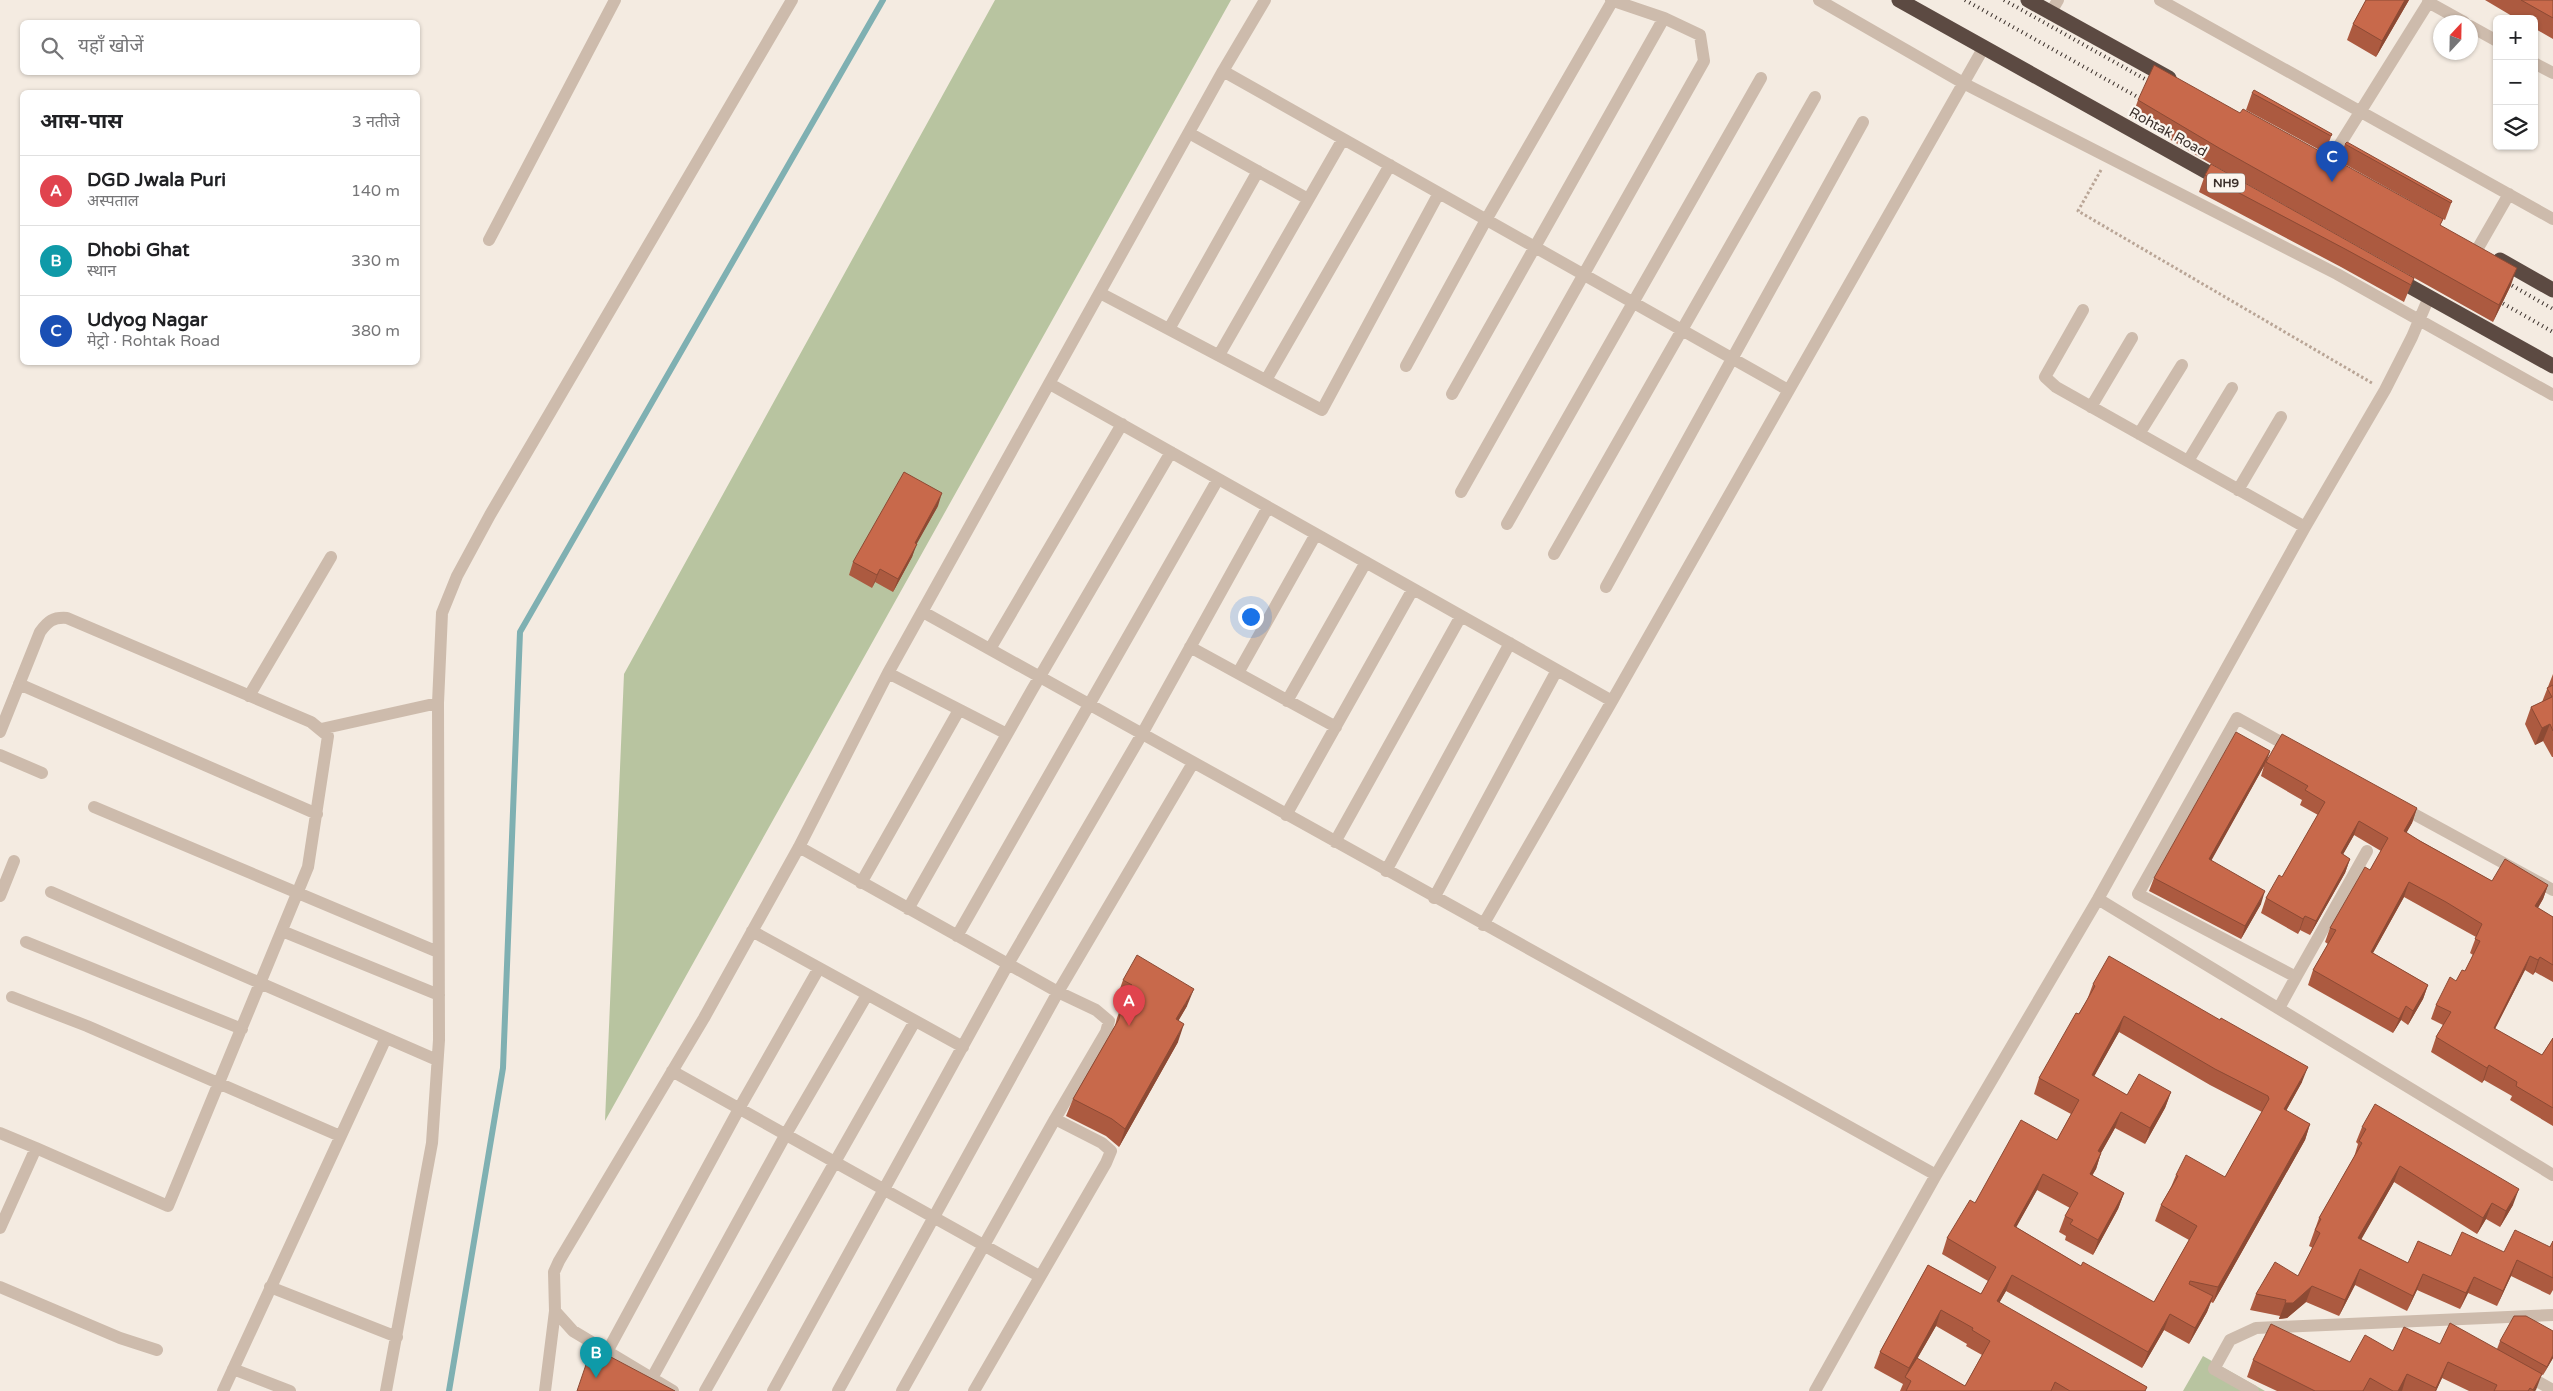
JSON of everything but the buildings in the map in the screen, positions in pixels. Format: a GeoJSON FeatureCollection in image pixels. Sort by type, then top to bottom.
{"type":"FeatureCollection","features":[{"type":"Feature","properties":{"kind":"highway","name":"Rohtak Road"},"geometry":{"type":"LineString","coordinates":[[1899,0],[2241,191]]}},
{"type":"Feature","properties":{"kind":"highway"},"geometry":{"type":"LineString","coordinates":[[2028,0],[2054,6],[2180,84]]}},
{"type":"Feature","properties":{"kind":"highway"},"geometry":{"type":"LineString","coordinates":[[2310,155],[2345,174]]}},
{"type":"Feature","properties":{"kind":"highway"},"geometry":{"type":"LineString","coordinates":[[2462,239],[2553,290]]}},
{"type":"Feature","properties":{"kind":"highway"},"geometry":{"type":"LineString","coordinates":[[2378,268],[2553,366]]}},
{"type":"Feature","properties":{"kind":"street"},"geometry":{"type":"LineString","coordinates":[[489,240],[614,0]]}},
{"type":"Feature","properties":{"kind":"street"},"geometry":{"type":"LineString","coordinates":[[386,1391],[432,1143],[439,995],[438,703],[442,613],[457,576],[490,515],[792,0]]}},
{"type":"Feature","properties":{"kind":"street"},"geometry":{"type":"LineString","coordinates":[[545,1391],[555,1311],[554,1272],[559,1260],[672,1071],[752,931],[799,847],[888,673],[1223,71],[1265,0]]}},
{"type":"Feature","properties":{"kind":"street"},"geometry":{"type":"LineString","coordinates":[[1406,366],[1486,220],[1612,0],[1664,18],[1700,35],[1704,61],[1461,492]]}},
{"type":"Feature","properties":{"kind":"street"},"geometry":{"type":"LineString","coordinates":[[1819,0],[1965,84],[2328,270],[2553,395]]}},
{"type":"Feature","properties":{"kind":"street"},"geometry":{"type":"LineString","coordinates":[[2160,0],[2553,219]]}},
{"type":"Feature","properties":{"kind":"street"},"geometry":{"type":"LineString","coordinates":[[2327,165],[2429,1],[2452,15]]}},
{"type":"Feature","properties":{"kind":"street"},"geometry":{"type":"LineString","coordinates":[[1452,394],[1664,18]]}},
{"type":"Feature","properties":{"kind":"street"},"geometry":{"type":"LineString","coordinates":[[2478,30],[2493,39]]}},
{"type":"Feature","properties":{"kind":"street"},"geometry":{"type":"LineString","coordinates":[[1483,925],[1965,84],[1984,47]]}},
{"type":"Feature","properties":{"kind":"street"},"geometry":{"type":"LineString","coordinates":[[2538,65],[2553,73]]}},
{"type":"Feature","properties":{"kind":"street"},"geometry":{"type":"LineString","coordinates":[[1223,71],[1788,390]]}},
{"type":"Feature","properties":{"kind":"street"},"geometry":{"type":"LineString","coordinates":[[1507,524],[1761,78]]}},
{"type":"Feature","properties":{"kind":"street"},"geometry":{"type":"LineString","coordinates":[[1554,554],[1815,97]]}},
{"type":"Feature","properties":{"kind":"street"},"geometry":{"type":"LineString","coordinates":[[1606,587],[1863,122]]}},
{"type":"Feature","properties":{"kind":"street"},"geometry":{"type":"LineString","coordinates":[[1189,132],[1308,199]]}},
{"type":"Feature","properties":{"kind":"street"},"geometry":{"type":"LineString","coordinates":[[1219,356],[1343,139]]}},
{"type":"Feature","properties":{"kind":"street"},"geometry":{"type":"LineString","coordinates":[[1266,380],[1390,166]]}},
{"type":"Feature","properties":{"kind":"street"},"geometry":{"type":"LineString","coordinates":[[1169,329],[1258,171]]}},
{"type":"Feature","properties":{"kind":"street"},"geometry":{"type":"LineString","coordinates":[[1100,293],[1322,410],[1439,193]]}},
{"type":"Feature","properties":{"kind":"street"},"geometry":{"type":"LineString","coordinates":[[2478,248],[2509,194]]}},
{"type":"Feature","properties":{"kind":"street"},"geometry":{"type":"LineString","coordinates":[[1815,1391],[1936,1175],[2098,899],[2306,527],[2385,390],[2420,320],[2429,297]]}},
{"type":"Feature","properties":{"kind":"street"},"geometry":{"type":"LineString","coordinates":[[2082,310],[2045,377],[2056,387],[2306,527]]}},
{"type":"Feature","properties":{"kind":"street"},"geometry":{"type":"LineString","coordinates":[[2091,407],[2132,338]]}},
{"type":"Feature","properties":{"kind":"street"},"geometry":{"type":"LineString","coordinates":[[2139,434],[2182,365]]}},
{"type":"Feature","properties":{"kind":"street"},"geometry":{"type":"LineString","coordinates":[[1050,384],[1612,701]]}},
{"type":"Feature","properties":{"kind":"street"},"geometry":{"type":"LineString","coordinates":[[2188,461],[2232,388]]}},
{"type":"Feature","properties":{"kind":"street"},"geometry":{"type":"LineString","coordinates":[[2238,490],[2281,416]]}},
{"type":"Feature","properties":{"kind":"street"},"geometry":{"type":"LineString","coordinates":[[990,649],[1122,424]]}},
{"type":"Feature","properties":{"kind":"street"},"geometry":{"type":"LineString","coordinates":[[908,909],[1039,677],[1170,452]]}},
{"type":"Feature","properties":{"kind":"street"},"geometry":{"type":"LineString","coordinates":[[957,936],[1218,479]]}},
{"type":"Feature","properties":{"kind":"street"},"geometry":{"type":"LineString","coordinates":[[773,1391],[1008,964],[1142,734],[1268,507]]}},
{"type":"Feature","properties":{"kind":"street"},"geometry":{"type":"LineString","coordinates":[[1238,673],[1316,534]]}},
{"type":"Feature","properties":{"kind":"street"},"geometry":{"type":"LineString","coordinates":[[249,696],[332,557]]}},
{"type":"Feature","properties":{"kind":"street"},"geometry":{"type":"LineString","coordinates":[[1287,701],[1366,562]]}},
{"type":"Feature","properties":{"kind":"street"},"geometry":{"type":"LineString","coordinates":[[1286,815],[1413,589]]}},
{"type":"Feature","properties":{"kind":"street"},"geometry":{"type":"LineString","coordinates":[[923,612],[1434,898],[1936,1175]]}},
{"type":"Feature","properties":{"kind":"street"},"geometry":{"type":"LineString","coordinates":[[1335,842],[1461,616]]}},
{"type":"Feature","properties":{"kind":"street"},"geometry":{"type":"LineString","coordinates":[[0,732],[40,632],[47,622],[56,617],[67,618],[311,722],[328,736],[308,867],[168,1206],[0,1133]]}},
{"type":"Feature","properties":{"kind":"street"},"geometry":{"type":"LineString","coordinates":[[1386,871],[1510,643]]}},
{"type":"Feature","properties":{"kind":"street"},"geometry":{"type":"LineString","coordinates":[[1190,647],[1336,727]]}},
{"type":"Feature","properties":{"kind":"street"},"geometry":{"type":"LineString","coordinates":[[1434,898],[1557,670]]}},
{"type":"Feature","properties":{"kind":"street"},"geometry":{"type":"LineString","coordinates":[[888,673],[1007,734]]}},
{"type":"Feature","properties":{"kind":"street"},"geometry":{"type":"LineString","coordinates":[[18,684],[317,814]]}},
{"type":"Feature","properties":{"kind":"street"},"geometry":{"type":"LineString","coordinates":[[321,729],[438,703]]}},
{"type":"Feature","properties":{"kind":"street"},"geometry":{"type":"LineString","coordinates":[[862,883],[959,710]]}},
{"type":"Feature","properties":{"kind":"street"},"geometry":{"type":"LineString","coordinates":[[2296,978],[2138,894],[2237,718],[2307,756]]}},
{"type":"Feature","properties":{"kind":"street"},"geometry":{"type":"LineString","coordinates":[[0,755],[42,773]]}},
{"type":"Feature","properties":{"kind":"street"},"geometry":{"type":"LineString","coordinates":[[838,1391],[936,1218],[1058,992],[1193,763]]}},
{"type":"Feature","properties":{"kind":"street"},"geometry":{"type":"LineString","coordinates":[[2386,799],[2553,890]]}},
{"type":"Feature","properties":{"kind":"street"},"geometry":{"type":"LineString","coordinates":[[94,807],[438,952]]}},
{"type":"Feature","properties":{"kind":"street"},"geometry":{"type":"LineString","coordinates":[[799,847],[1058,992],[1096,1010],[1109,1021],[1106,1032],[983,1245],[902,1391]]}},
{"type":"Feature","properties":{"kind":"street"},"geometry":{"type":"LineString","coordinates":[[2279,1008],[2367,851]]}},
{"type":"Feature","properties":{"kind":"street"},"geometry":{"type":"LineString","coordinates":[[0,896],[14,861]]}},
{"type":"Feature","properties":{"kind":"street"},"geometry":{"type":"LineString","coordinates":[[51,892],[437,1060]]}},
{"type":"Feature","properties":{"kind":"street"},"geometry":{"type":"LineString","coordinates":[[2098,899],[2552,1173]]}},
{"type":"Feature","properties":{"kind":"street"},"geometry":{"type":"LineString","coordinates":[[282,931],[439,995]]}},
{"type":"Feature","properties":{"kind":"street"},"geometry":{"type":"LineString","coordinates":[[752,931],[963,1048]]}},
{"type":"Feature","properties":{"kind":"street"},"geometry":{"type":"LineString","coordinates":[[26,942],[242,1029]]}},
{"type":"Feature","properties":{"kind":"street"},"geometry":{"type":"LineString","coordinates":[[607,1352],[740,1107],[819,968]]}},
{"type":"Feature","properties":{"kind":"street"},"geometry":{"type":"LineString","coordinates":[[652,1378],[786,1134],[867,995]]}},
{"type":"Feature","properties":{"kind":"street"},"geometry":{"type":"LineString","coordinates":[[12,997],[340,1136]]}},
{"type":"Feature","properties":{"kind":"street"},"geometry":{"type":"LineString","coordinates":[[705,1391],[915,1021]]}},
{"type":"Feature","properties":{"kind":"street"},"geometry":{"type":"LineString","coordinates":[[223,1391],[386,1038]]}},
{"type":"Feature","properties":{"kind":"street"},"geometry":{"type":"LineString","coordinates":[[672,1071],[740,1107],[1039,1276]]}},
{"type":"Feature","properties":{"kind":"street"},"geometry":{"type":"LineString","coordinates":[[974,1391],[1039,1276],[1106,1164],[1110,1151],[1102,1143],[1055,1119]]}},
{"type":"Feature","properties":{"kind":"street"},"geometry":{"type":"LineString","coordinates":[[0,1228],[36,1148]]}},
{"type":"Feature","properties":{"kind":"street"},"geometry":{"type":"LineString","coordinates":[[0,1287],[120,1338],[157,1350]]}},
{"type":"Feature","properties":{"kind":"street"},"geometry":{"type":"LineString","coordinates":[[270,1287],[397,1337]]}},
{"type":"Feature","properties":{"kind":"street"},"geometry":{"type":"LineString","coordinates":[[555,1311],[573,1331],[673,1391]]}},
{"type":"Feature","properties":{"kind":"street"},"geometry":{"type":"LineString","coordinates":[[2253,1391],[2214,1369],[2230,1340],[2256,1328],[2553,1315]]}},
{"type":"Feature","properties":{"kind":"street"},"geometry":{"type":"LineString","coordinates":[[2428,1320],[2453,1334]]}},
{"type":"Feature","properties":{"kind":"street"},"geometry":{"type":"LineString","coordinates":[[2511,1367],[2553,1390]]}},
{"type":"Feature","properties":{"kind":"street"},"geometry":{"type":"LineString","coordinates":[[234,1369],[290,1391]]}},
{"type":"Feature","properties":{"kind":"path"},"geometry":{"type":"LineString","coordinates":[[2101,169],[2078,212],[2385,390]]}},
{"type":"Feature","properties":{"kind":"green space"},"geometry":{"type":"Polygon","coordinates":[[[995,0],[1231,0],[605,1121],[624,674],[995,0]]]}},
{"type":"Feature","properties":{"kind":"green space"},"geometry":{"type":"Polygon","coordinates":[[[2203,1356],[2265,1391],[2183,1391],[2203,1356]]]}},
{"type":"Feature","properties":{"kind":"waterway"},"geometry":{"type":"LineString","coordinates":[[449,1391],[503,1068],[520,632],[883,0]]}},
{"type":"Feature","properties":{"kind":"railway"},"geometry":{"type":"LineString","coordinates":[[1965,0],[2150,104]]}},
{"type":"Feature","properties":{"kind":"railway"},"geometry":{"type":"LineString","coordinates":[[2004,0],[2159,87]]}},
{"type":"Feature","properties":{"kind":"railway"},"geometry":{"type":"LineString","coordinates":[[2499,278],[2553,309]]}},
{"type":"Feature","properties":{"kind":"railway"},"geometry":{"type":"LineString","coordinates":[[2490,296],[2553,332]]}},
{"type":"Feature","properties":{"kind":"place","name":"Udyog Nagar"},"geometry":{"type":"Point","coordinates":[2332,182]}},
{"type":"Feature","properties":{"kind":"place","name":"DGD Jwala Puri"},"geometry":{"type":"Point","coordinates":[1129,1026]}},
{"type":"Feature","properties":{"kind":"place","name":"Dhobi Ghat"},"geometry":{"type":"Point","coordinates":[596,1378]}}]}
